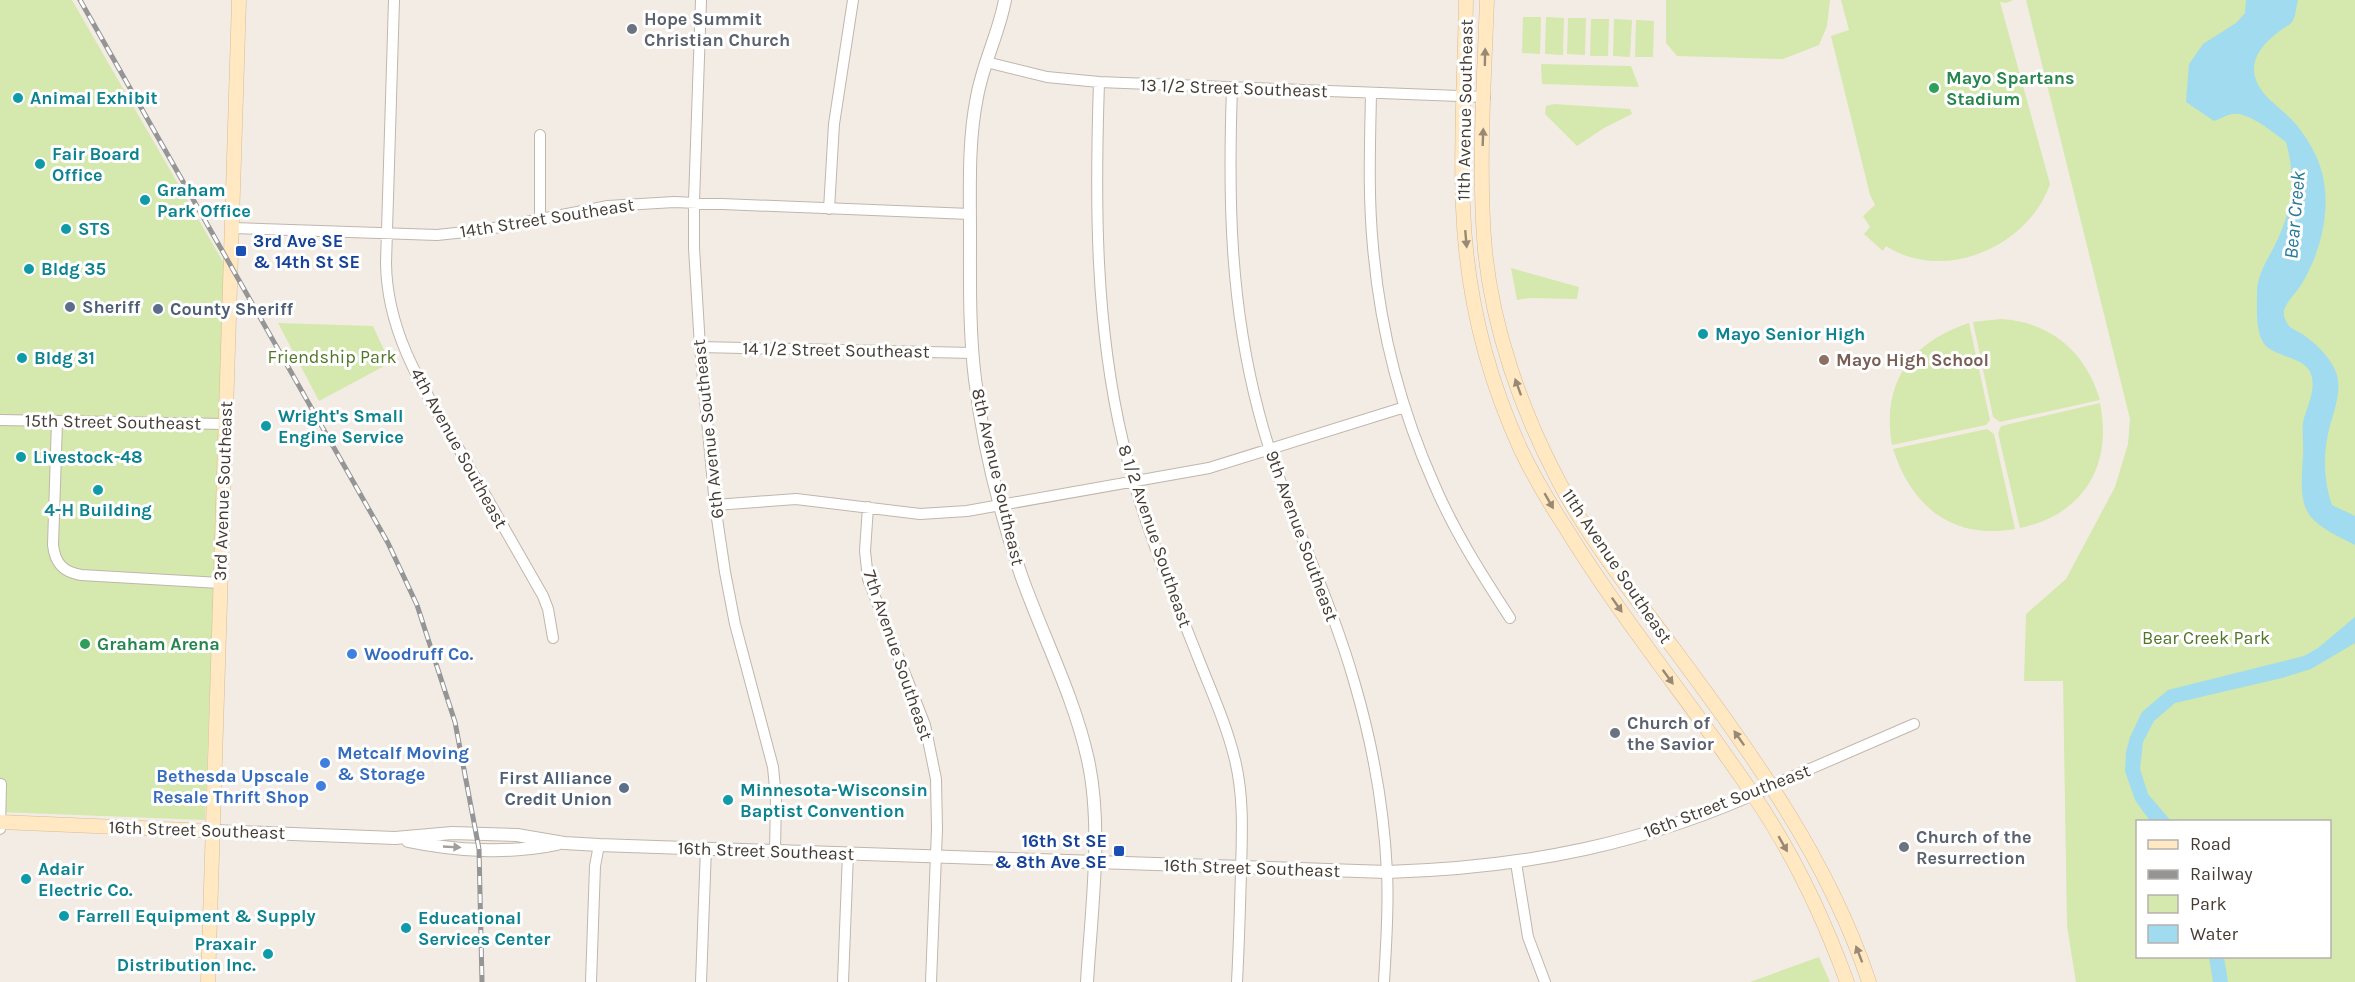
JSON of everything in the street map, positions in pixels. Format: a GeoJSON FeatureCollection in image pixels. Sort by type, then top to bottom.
{"type":"FeatureCollection","features":[{"type":"Feature","properties":{"kind":"main road","name":"3rd Avenue Southeast"},"geometry":{"type":"LineString","coordinates":[[208,982],[239,0]]}},
{"type":"Feature","properties":{"kind":"main road","name":"11th Avenue Southeast"},"geometry":{"type":"LineString","coordinates":[[1466,0],[1463,209],[1471,285],[1487,356],[1521,450],[1552,506],[1586,560],[1753,794],[1808,890],[1847,982]]}},
{"type":"Feature","properties":{"kind":"main road","name":"11th Avenue Southeast"},"geometry":{"type":"LineString","coordinates":[[1487,0],[1482,195],[1488,268],[1497,316],[1512,368],[1544,450],[1575,510],[1773,785],[1798,826],[1854,943],[1869,982]]}},
{"type":"Feature","properties":{"kind":"main road","name":"16th Street Southeast"},"geometry":{"type":"LineString","coordinates":[[0,822],[212,831]]}},
{"type":"Feature","properties":{"kind":"street","name":"4th Avenue Southeast"},"geometry":{"type":"LineString","coordinates":[[394,0],[387,234],[387,290],[392,319],[404,349],[543,596],[549,609],[553,638]]}},
{"type":"Feature","properties":{"kind":"street","name":"6th Avenue Southeast"},"geometry":{"type":"LineString","coordinates":[[701,0],[694,201],[694,248],[700,347],[715,505],[724,568],[735,624],[773,767],[776,798],[775,851]]}},
{"type":"Feature","properties":{"kind":"street"},"geometry":{"type":"LineString","coordinates":[[829,209],[833,134],[852,0]]}},
{"type":"Feature","properties":{"kind":"street","name":"8th Avenue Southeast"},"geometry":{"type":"LineString","coordinates":[[1005,0],[977,94],[973,124],[970,214],[973,353],[977,391],[1001,506],[1022,576],[1067,692],[1083,741],[1094,797],[1094,862],[1087,982]]}},
{"type":"Feature","properties":{"kind":"street","name":"13 1/2 Street Southeast"},"geometry":{"type":"LineString","coordinates":[[986,62],[1047,77],[1099,82],[1485,97]]}},
{"type":"Feature","properties":{"kind":"street","name":"8 1/2 Avenue Southeast"},"geometry":{"type":"LineString","coordinates":[[1099,82],[1098,267],[1114,398],[1134,483],[1166,575],[1231,742],[1241,799],[1237,982]]}},
{"type":"Feature","properties":{"kind":"street","name":"9th Avenue Southeast"},"geometry":{"type":"LineString","coordinates":[[1232,88],[1230,181],[1234,283],[1246,361],[1283,490],[1326,598],[1354,681],[1376,778],[1387,872],[1384,982]]}},
{"type":"Feature","properties":{"kind":"street"},"geometry":{"type":"LineString","coordinates":[[1371,93],[1370,190],[1373,248],[1383,323],[1405,407],[1435,486],[1478,569],[1510,618]]}},
{"type":"Feature","properties":{"kind":"street"},"geometry":{"type":"LineString","coordinates":[[540,135],[540,220]]}},
{"type":"Feature","properties":{"kind":"street","name":"14th Street Southeast"},"geometry":{"type":"LineString","coordinates":[[232,228],[387,234],[464,233],[608,206],[694,201],[970,214]]}},
{"type":"Feature","properties":{"kind":"street","name":"14 1/2 Street Southeast"},"geometry":{"type":"LineString","coordinates":[[700,347],[973,353]]}},
{"type":"Feature","properties":{"kind":"street"},"geometry":{"type":"LineString","coordinates":[[715,505],[796,499],[920,514],[943,514],[1001,506],[1209,468],[1405,407]]}},
{"type":"Feature","properties":{"kind":"street","name":"15th Street Southeast"},"geometry":{"type":"LineString","coordinates":[[0,420],[225,424]]}},
{"type":"Feature","properties":{"kind":"street"},"geometry":{"type":"LineString","coordinates":[[57,422],[53,544],[56,560],[60,566],[66,571],[81,575],[220,583]]}},
{"type":"Feature","properties":{"kind":"street","name":"7th Avenue Southeast"},"geometry":{"type":"LineString","coordinates":[[868,507],[865,551],[868,579],[925,725],[937,792],[931,982]]}},
{"type":"Feature","properties":{"kind":"street","name":"16th Street Southeast"},"geometry":{"type":"LineString","coordinates":[[212,831],[394,838],[452,833],[509,835],[564,843],[848,854],[1387,872],[1447,870],[1516,863],[1627,840],[1671,826],[1753,794],[1914,724]]}},
{"type":"Feature","properties":{"kind":"street"},"geometry":{"type":"LineString","coordinates":[[0,829],[1,784]]}},
{"type":"Feature","properties":{"kind":"street"},"geometry":{"type":"LineString","coordinates":[[591,982],[595,866],[599,844]]}},
{"type":"Feature","properties":{"kind":"street"},"geometry":{"type":"LineString","coordinates":[[701,982],[706,848]]}},
{"type":"Feature","properties":{"kind":"street"},"geometry":{"type":"LineString","coordinates":[[843,982],[848,854]]}},
{"type":"Feature","properties":{"kind":"street"},"geometry":{"type":"LineString","coordinates":[[1516,863],[1528,937],[1545,982]]}},
{"type":"Feature","properties":{"kind":"green space"},"geometry":{"type":"Polygon","coordinates":[[[0,0],[72,0],[226,267],[205,820],[0,812],[0,0]]]}},
{"type":"Feature","properties":{"kind":"green space"},"geometry":{"type":"Polygon","coordinates":[[[1666,0],[1830,0],[1827,26],[1819,45],[1783,59],[1677,56],[1666,43],[1666,0]]]}},
{"type":"Feature","properties":{"kind":"green space","name":"Mayo Spartans Stadium"},"geometry":{"type":"Polygon","coordinates":[[[1841,0],[2013,0],[2006,3],[2000,2],[2050,184],[2039,207],[2023,226],[2003,241],[1981,253],[1957,260],[1933,261],[1909,257],[1886,246],[1883,251],[1864,234],[1870,227],[1863,216],[1875,205],[1870,195],[1831,36],[1849,30],[1841,0]]]}},
{"type":"Feature","properties":{"kind":"green space","name":"Bear Creek Park"},"geometry":{"type":"Polygon","coordinates":[[[2026,0],[2355,0],[2355,982],[2076,982],[2067,926],[2063,681],[2024,681],[2026,614],[2066,579],[2115,487],[2128,444],[2130,419],[2026,0]]]}},
{"type":"Feature","properties":{"kind":"green space"},"geometry":{"type":"Polygon","coordinates":[[[1523,17],[1541,17],[1540,54],[1522,53],[1523,17]]]}},
{"type":"Feature","properties":{"kind":"green space"},"geometry":{"type":"Polygon","coordinates":[[[1546,17],[1564,18],[1563,55],[1545,54],[1546,17]]]}},
{"type":"Feature","properties":{"kind":"green space"},"geometry":{"type":"Polygon","coordinates":[[[1568,18],[1586,18],[1585,55],[1567,54],[1568,18]]]}},
{"type":"Feature","properties":{"kind":"green space"},"geometry":{"type":"Polygon","coordinates":[[[1591,19],[1609,19],[1608,56],[1590,56],[1591,19]]]}},
{"type":"Feature","properties":{"kind":"green space"},"geometry":{"type":"Polygon","coordinates":[[[1614,19],[1632,20],[1630,57],[1613,56],[1614,19]]]}},
{"type":"Feature","properties":{"kind":"green space"},"geometry":{"type":"Polygon","coordinates":[[[1636,20],[1654,21],[1653,57],[1635,57],[1636,20]]]}},
{"type":"Feature","properties":{"kind":"green space"},"geometry":{"type":"Polygon","coordinates":[[[1541,64],[1631,66],[1639,87],[1542,84],[1541,64]]]}},
{"type":"Feature","properties":{"kind":"green space"},"geometry":{"type":"Polygon","coordinates":[[[1554,104],[1630,109],[1632,114],[1604,128],[1577,146],[1545,114],[1546,106],[1554,104]]]}},
{"type":"Feature","properties":{"kind":"green space"},"geometry":{"type":"Polygon","coordinates":[[[1511,268],[1579,287],[1577,299],[1517,300],[1511,268]]]}},
{"type":"Feature","properties":{"kind":"green space"},"geometry":{"type":"Polygon","coordinates":[[[2001,319],[2036,326],[2051,333],[2064,343],[2086,368],[2100,400],[2000,422],[1993,417],[1973,322],[2001,319]]]}},
{"type":"Feature","properties":{"kind":"green space","name":"Friendship Park"},"geometry":{"type":"Polygon","coordinates":[[[278,323],[373,326],[390,363],[319,401],[278,323]]]}},
{"type":"Feature","properties":{"kind":"green space"},"geometry":{"type":"Polygon","coordinates":[[[1969,323],[1990,420],[1986,425],[1892,445],[1891,402],[1896,384],[1905,368],[1931,341],[1969,323]]]}},
{"type":"Feature","properties":{"kind":"green space"},"geometry":{"type":"Polygon","coordinates":[[[2100,403],[2103,426],[2102,447],[2097,467],[2088,484],[2061,512],[2020,528],[1998,433],[2001,426],[2100,403]]]}},
{"type":"Feature","properties":{"kind":"green space"},"geometry":{"type":"Polygon","coordinates":[[[1987,429],[1994,434],[2015,529],[1992,531],[1972,529],[1954,524],[1937,515],[1911,488],[1893,449],[1987,429]]]}},
{"type":"Feature","properties":{"kind":"green space"},"geometry":{"type":"Polygon","coordinates":[[[1819,957],[1830,982],[1750,982],[1819,957]]]}},
{"type":"Feature","properties":{"kind":"water","name":"Bear Creek"},"geometry":{"type":"Polygon","coordinates":[[[2246,0],[2298,0],[2292,22],[2263,47],[2256,58],[2254,70],[2255,79],[2264,93],[2295,123],[2313,149],[2324,181],[2325,211],[2320,242],[2308,272],[2287,304],[2284,315],[2290,327],[2323,352],[2337,375],[2338,390],[2325,452],[2325,470],[2332,505],[2355,516],[2355,545],[2314,520],[2304,502],[2302,490],[2303,427],[2312,391],[2311,374],[2303,364],[2266,346],[2258,328],[2257,287],[2262,269],[2285,221],[2291,196],[2291,170],[2286,142],[2246,116],[2232,114],[2214,121],[2186,102],[2189,64],[2203,44],[2236,23],[2245,13],[2246,0]]]}},
{"type":"Feature","properties":{"kind":"water"},"geometry":{"type":"Polygon","coordinates":[[[2355,617],[2355,643],[2311,669],[2175,703],[2154,721],[2143,742],[2140,769],[2148,794],[2170,820],[2149,820],[2135,800],[2125,771],[2130,737],[2142,712],[2168,690],[2304,656],[2318,648],[2355,617]]]}},
{"type":"Feature","properties":{"kind":"water"},"geometry":{"type":"Polygon","coordinates":[[[2209,958],[2224,958],[2228,982],[2213,982],[2209,958]]]}},
{"type":"Feature","properties":{"kind":"railway"},"geometry":{"type":"LineString","coordinates":[[80,0],[388,543],[417,605],[455,722],[479,849],[482,982]]}},
{"type":"Feature","properties":{"kind":"place","name":"Hope Summit Christian Church"},"geometry":{"type":"Point","coordinates":[632,29]}},
{"type":"Feature","properties":{"kind":"place","name":"Mayo Spartans Stadium"},"geometry":{"type":"Point","coordinates":[1934,88]}},
{"type":"Feature","properties":{"kind":"place","name":"Animal Exhibit"},"geometry":{"type":"Point","coordinates":[18,98]}},
{"type":"Feature","properties":{"kind":"place","name":"Fair Board Office"},"geometry":{"type":"Point","coordinates":[40,164]}},
{"type":"Feature","properties":{"kind":"place","name":"Graham Park Office"},"geometry":{"type":"Point","coordinates":[145,200]}},
{"type":"Feature","properties":{"kind":"place","name":"STS"},"geometry":{"type":"Point","coordinates":[66,229]}},
{"type":"Feature","properties":{"kind":"place","name":"3rd Ave SE & 14th St SE"},"geometry":{"type":"Point","coordinates":[241,251]}},
{"type":"Feature","properties":{"kind":"place","name":"Bldg 35"},"geometry":{"type":"Point","coordinates":[29,269]}},
{"type":"Feature","properties":{"kind":"place","name":"Sheriff"},"geometry":{"type":"Point","coordinates":[70,307]}},
{"type":"Feature","properties":{"kind":"place","name":"County Sheriff"},"geometry":{"type":"Point","coordinates":[158,309]}},
{"type":"Feature","properties":{"kind":"place","name":"Mayo Senior High"},"geometry":{"type":"Point","coordinates":[1703,334]}},
{"type":"Feature","properties":{"kind":"place","name":"Bldg 31"},"geometry":{"type":"Point","coordinates":[22,358]}},
{"type":"Feature","properties":{"kind":"place","name":"Mayo High School"},"geometry":{"type":"Point","coordinates":[1824,360]}},
{"type":"Feature","properties":{"kind":"place","name":"Wright's Small Engine Service"},"geometry":{"type":"Point","coordinates":[266,426]}},
{"type":"Feature","properties":{"kind":"place","name":"Livestock-48"},"geometry":{"type":"Point","coordinates":[21,457]}},
{"type":"Feature","properties":{"kind":"place","name":"4-H Building"},"geometry":{"type":"Point","coordinates":[98,490]}},
{"type":"Feature","properties":{"kind":"place","name":"Graham Arena"},"geometry":{"type":"Point","coordinates":[85,644]}},
{"type":"Feature","properties":{"kind":"place","name":"Woodruff Co."},"geometry":{"type":"Point","coordinates":[352,654]}},
{"type":"Feature","properties":{"kind":"place","name":"Church of the Savior"},"geometry":{"type":"Point","coordinates":[1615,733]}},
{"type":"Feature","properties":{"kind":"place","name":"Metcalf Moving & Storage"},"geometry":{"type":"Point","coordinates":[325,763]}},
{"type":"Feature","properties":{"kind":"place","name":"Bethesda Upscale Resale Thrift Shop"},"geometry":{"type":"Point","coordinates":[321,786]}},
{"type":"Feature","properties":{"kind":"place","name":"First Alliance Credit Union"},"geometry":{"type":"Point","coordinates":[624,788]}},
{"type":"Feature","properties":{"kind":"place","name":"Minnesota-Wisconsin Baptist Convention"},"geometry":{"type":"Point","coordinates":[728,800]}},
{"type":"Feature","properties":{"kind":"place","name":"Church of the Resurrection"},"geometry":{"type":"Point","coordinates":[1904,847]}},
{"type":"Feature","properties":{"kind":"place","name":"16th St SE & 8th Ave SE"},"geometry":{"type":"Point","coordinates":[1119,851]}},
{"type":"Feature","properties":{"kind":"place","name":"Adair Electric Co."},"geometry":{"type":"Point","coordinates":[26,879]}},
{"type":"Feature","properties":{"kind":"place","name":"Farrell Equipment & Supply"},"geometry":{"type":"Point","coordinates":[64,916]}},
{"type":"Feature","properties":{"kind":"place","name":"Educational Services Center"},"geometry":{"type":"Point","coordinates":[406,928]}},
{"type":"Feature","properties":{"kind":"place","name":"Praxair Distribution Inc."},"geometry":{"type":"Point","coordinates":[268,954]}}]}
